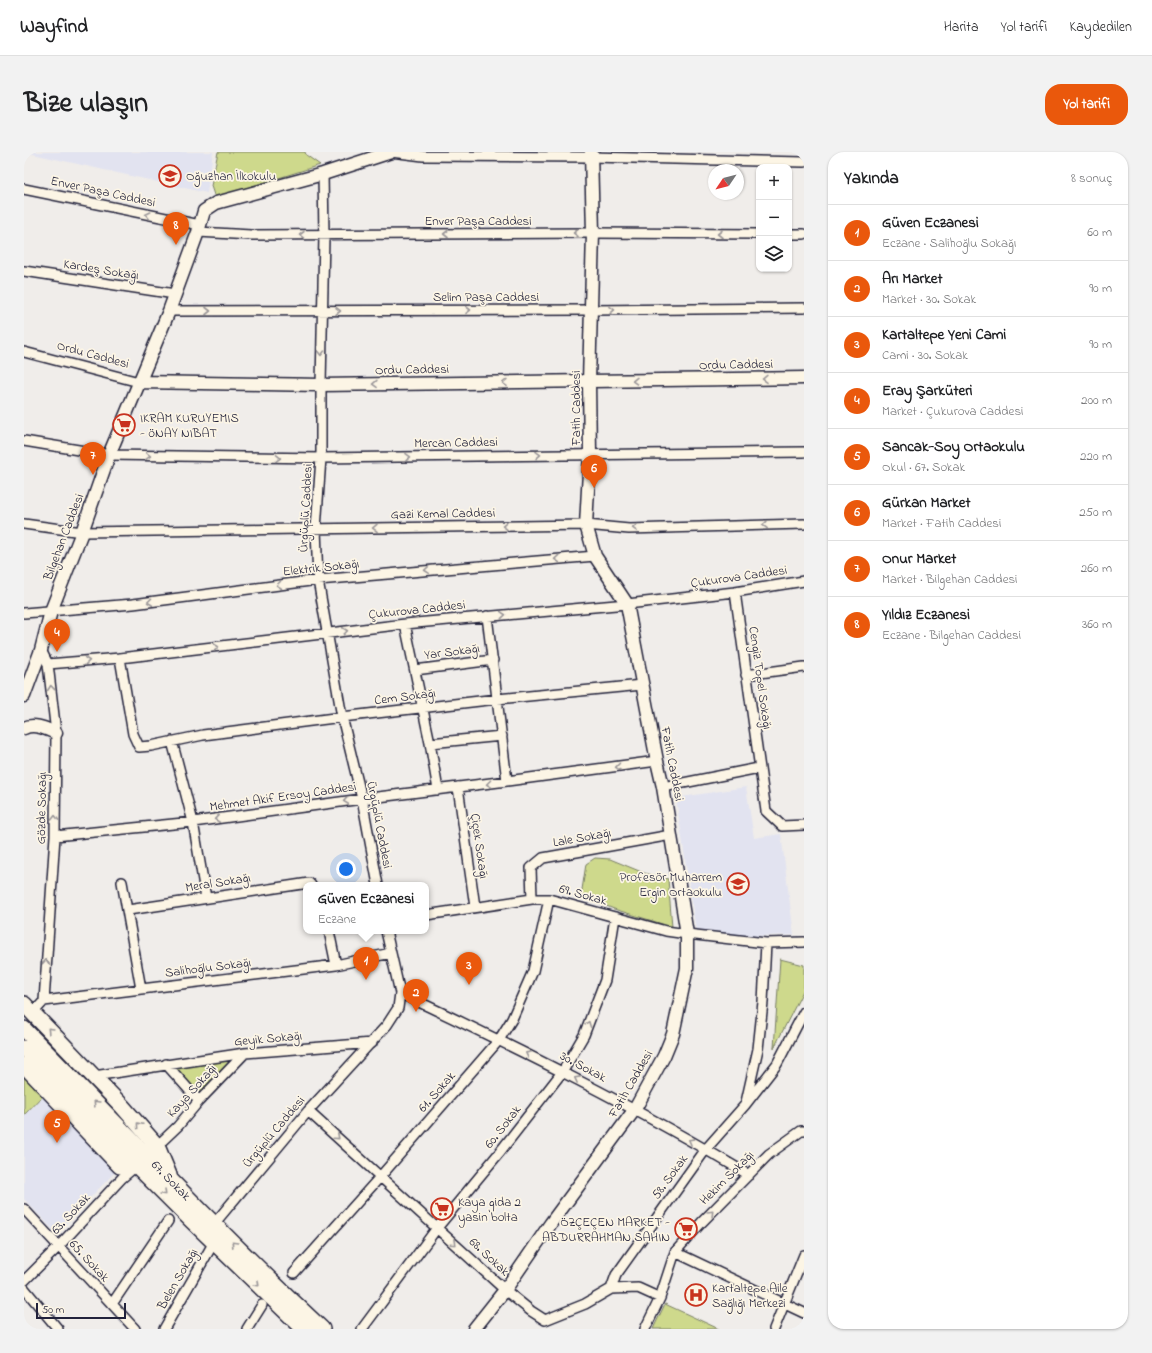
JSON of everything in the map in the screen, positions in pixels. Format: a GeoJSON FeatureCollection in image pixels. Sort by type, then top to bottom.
{"type":"FeatureCollection","features":[{"type":"Feature","properties":{"kind":"main road"},"geometry":{"type":"LineString","coordinates":[[28,1008],[94,1076],[157,1146],[172,1182]]}},
{"type":"Feature","properties":{"kind":"main road","name":"67. Sokak"},"geometry":{"type":"LineString","coordinates":[[24,1029],[172,1182],[276,1286],[322,1329]]}},
{"type":"Feature","properties":{"kind":"main road","name":"67. Sokak"},"geometry":{"type":"LineString","coordinates":[[24,1048],[136,1165],[304,1329]]}},
{"type":"Feature","properties":{"kind":"main road"},"geometry":{"type":"LineString","coordinates":[[24,1065],[120,1166],[136,1165]]}},
{"type":"Feature","properties":{"kind":"street"},"geometry":{"type":"LineString","coordinates":[[391,152],[423,156],[591,155],[804,162]]}},
{"type":"Feature","properties":{"kind":"street","name":"Bilgehan Caddesi"},"geometry":{"type":"LineString","coordinates":[[24,696],[41,650],[51,611],[82,532],[109,455],[175,294],[204,212],[216,203],[323,174],[391,152]]}},
{"type":"Feature","properties":{"kind":"street","name":"Fatih Caddesi"},"geometry":{"type":"LineString","coordinates":[[474,1329],[505,1290],[635,1109],[664,1056],[673,1034],[686,968],[687,934],[671,835],[627,604],[595,556],[586,525],[590,454],[589,382],[592,310],[593,233],[591,155]]}},
{"type":"Feature","properties":{"kind":"street","name":"Ürgüplü Caddesi"},"geometry":{"type":"LineString","coordinates":[[323,174],[324,235],[321,385],[322,458],[316,528],[318,580],[342,717],[362,799],[377,882]]}},
{"type":"Feature","properties":{"kind":"street","name":"Enver Paşa Caddesi"},"geometry":{"type":"LineString","coordinates":[[24,189],[199,229],[251,235],[593,233],[756,234]]}},
{"type":"Feature","properties":{"kind":"street"},"geometry":{"type":"LineString","coordinates":[[792,234],[804,234]]}},
{"type":"Feature","properties":{"kind":"street","name":"Kardeş Sokağı"},"geometry":{"type":"LineString","coordinates":[[24,271],[175,294]]}},
{"type":"Feature","properties":{"kind":"street","name":"Selim Paşa Caddesi"},"geometry":{"type":"LineString","coordinates":[[168,311],[804,308]]}},
{"type":"Feature","properties":{"kind":"street","name":"Ordu Caddesi"},"geometry":{"type":"LineString","coordinates":[[24,352],[139,382],[321,385],[804,378]]}},
{"type":"Feature","properties":{"kind":"street","name":"Mercan Caddesi"},"geometry":{"type":"LineString","coordinates":[[24,441],[109,455],[322,458],[804,452]]}},
{"type":"Feature","properties":{"kind":"street","name":"Gazi Kemal Caddesi"},"geometry":{"type":"LineString","coordinates":[[24,524],[82,532],[586,525],[629,529],[804,524]]}},
{"type":"Feature","properties":{"kind":"street","name":"Elektrik Sokağı"},"geometry":{"type":"LineString","coordinates":[[24,613],[133,604],[318,580],[595,556]]}},
{"type":"Feature","properties":{"kind":"street","name":"Çukurova Caddesi"},"geometry":{"type":"LineString","coordinates":[[48,664],[120,658],[405,624],[627,604],[735,592],[804,581]]}},
{"type":"Feature","properties":{"kind":"street","name":"Cengiz Topel Sokağı"},"geometry":{"type":"LineString","coordinates":[[735,592],[766,811],[782,826],[804,825]]}},
{"type":"Feature","properties":{"kind":"street"},"geometry":{"type":"LineString","coordinates":[[487,616],[507,781]]}},
{"type":"Feature","properties":{"kind":"street"},"geometry":{"type":"LineString","coordinates":[[405,624],[430,743],[438,790]]}},
{"type":"Feature","properties":{"kind":"street"},"geometry":{"type":"LineString","coordinates":[[41,650],[48,664]]}},
{"type":"Feature","properties":{"kind":"street","name":"Cem Sokağı"},"geometry":{"type":"LineString","coordinates":[[120,658],[133,734],[139,746],[151,746],[203,735],[342,717],[497,699],[642,685]]}},
{"type":"Feature","properties":{"kind":"street","name":"Yar Sokağı"},"geometry":{"type":"LineString","coordinates":[[415,670],[492,660]]}},
{"type":"Feature","properties":{"kind":"street","name":"Gözde Sokağı"},"geometry":{"type":"LineString","coordinates":[[44,1000],[55,836],[56,734],[48,664]]}},
{"type":"Feature","properties":{"kind":"street"},"geometry":{"type":"LineString","coordinates":[[746,675],[804,667]]}},
{"type":"Feature","properties":{"kind":"street"},"geometry":{"type":"LineString","coordinates":[[24,728],[27,726],[42,727],[56,734]]}},
{"type":"Feature","properties":{"kind":"street"},"geometry":{"type":"LineString","coordinates":[[430,743],[502,736]]}},
{"type":"Feature","properties":{"kind":"street"},"geometry":{"type":"LineString","coordinates":[[172,741],[193,822],[206,898]]}},
{"type":"Feature","properties":{"kind":"street","name":"Mehmet Akif Ersoy Caddesi"},"geometry":{"type":"LineString","coordinates":[[55,836],[193,822],[657,761]]}},
{"type":"Feature","properties":{"kind":"street"},"geometry":{"type":"LineString","coordinates":[[663,787],[759,768]]}},
{"type":"Feature","properties":{"kind":"street","name":"Çiçek Sokağı"},"geometry":{"type":"LineString","coordinates":[[458,787],[475,907]]}},
{"type":"Feature","properties":{"kind":"street","name":"Lale Sokağı"},"geometry":{"type":"LineString","coordinates":[[532,899],[531,868],[543,858],[671,835]]}},
{"type":"Feature","properties":{"kind":"street"},"geometry":{"type":"LineString","coordinates":[[122,882],[141,989]]}},
{"type":"Feature","properties":{"kind":"street","name":"Meral Sokağı"},"geometry":{"type":"LineString","coordinates":[[128,910],[303,884]]}},
{"type":"Feature","properties":{"kind":"street","name":"69. Sokak"},"geometry":{"type":"LineString","coordinates":[[429,914],[532,899],[549,899],[666,931],[766,943],[804,942]]}},
{"type":"Feature","properties":{"kind":"street","name":"61. Sokak"},"geometry":{"type":"LineString","coordinates":[[294,1273],[499,1040],[512,1019],[533,971],[549,899]]}},
{"type":"Feature","properties":{"kind":"street","name":"60. Sokak"},"geometry":{"type":"LineString","coordinates":[[362,1329],[438,1228],[563,1071],[584,1035],[605,980],[615,916]]}},
{"type":"Feature","properties":{"kind":"street"},"geometry":{"type":"LineString","coordinates":[[330,934],[336,965]]}},
{"type":"Feature","properties":{"kind":"street","name":"Ürgüplü Caddesi"},"geometry":{"type":"LineString","coordinates":[[214,1224],[308,1111],[372,1043],[387,1025],[398,1008],[400,993],[387,934]]}},
{"type":"Feature","properties":{"kind":"street","name":"58. Sokak"},"geometry":{"type":"LineString","coordinates":[[745,1105],[758,1049],[763,1002],[766,943]]}},
{"type":"Feature","properties":{"kind":"street","name":"Salihoğlu Sokağı"},"geometry":{"type":"LineString","coordinates":[[44,1000],[336,965],[391,953]]}},
{"type":"Feature","properties":{"kind":"street","name":"30. Sokak"},"geometry":{"type":"LineString","coordinates":[[400,993],[563,1071],[635,1109],[749,1175]]}},
{"type":"Feature","properties":{"kind":"street"},"geometry":{"type":"LineString","coordinates":[[28,1008],[44,1000]]}},
{"type":"Feature","properties":{"kind":"street","name":"58. Sokak"},"geometry":{"type":"LineString","coordinates":[[611,1289],[616,1275],[706,1149],[745,1105],[777,1064],[804,1012]]}},
{"type":"Feature","properties":{"kind":"street","name":"Geyik Sokağı"},"geometry":{"type":"LineString","coordinates":[[94,1076],[245,1053],[372,1043]]}},
{"type":"Feature","properties":{"kind":"street","name":"Kaya Sokağı"},"geometry":{"type":"LineString","coordinates":[[157,1146],[178,1126],[199,1101],[245,1053]]}},
{"type":"Feature","properties":{"kind":"street"},"geometry":{"type":"LineString","coordinates":[[166,1064],[199,1101]]}},
{"type":"Feature","properties":{"kind":"street","name":"68. Sokak"},"geometry":{"type":"LineString","coordinates":[[308,1111],[505,1290],[531,1312],[545,1320],[585,1304],[611,1289],[638,1288],[660,1298]]}},
{"type":"Feature","properties":{"kind":"street","name":"Hekim Sokağı"},"geometry":{"type":"LineString","coordinates":[[645,1329],[660,1298],[675,1252],[702,1222],[769,1154],[801,1131],[804,1131]]}},
{"type":"Feature","properties":{"kind":"street","name":"63. Sokak"},"geometry":{"type":"LineString","coordinates":[[24,1281],[136,1165]]}},
{"type":"Feature","properties":{"kind":"street","name":"65. Sokak"},"geometry":{"type":"LineString","coordinates":[[24,1209],[135,1329]]}},
{"type":"Feature","properties":{"kind":"street"},"geometry":{"type":"LineString","coordinates":[[112,1304],[168,1221]]}},
{"type":"Feature","properties":{"kind":"street","name":"Belen Sokağı"},"geometry":{"type":"LineString","coordinates":[[164,1329],[214,1242]]}},
{"type":"Feature","properties":{"kind":"street"},"geometry":{"type":"LineString","coordinates":[[675,1252],[784,1305],[804,1313]]}},
{"type":"Feature","properties":{"kind":"street"},"geometry":{"type":"LineString","coordinates":[[774,1329],[804,1255]]}},
{"type":"Feature","properties":{"kind":"street"},"geometry":{"type":"LineString","coordinates":[[24,1288],[58,1329]]}},
{"type":"Feature","properties":{"kind":"street"},"geometry":{"type":"LineString","coordinates":[[246,1329],[262,1305]]}},
{"type":"Feature","properties":{"kind":"shaded area","name":"Oğuzhan İlkokulu"},"geometry":{"type":"Polygon","coordinates":[[[24,152],[213,152],[207,193],[24,152]]]}},
{"type":"Feature","properties":{"kind":"shaded area","name":"Profesör Muharrem Ergin Ortaokulu"},"geometry":{"type":"Polygon","coordinates":[[[746,787],[754,838],[781,834],[794,935],[752,936],[696,931],[676,798],[746,787]]]}},
{"type":"Feature","properties":{"kind":"shaded area"},"geometry":{"type":"Polygon","coordinates":[[[44,1094],[116,1171],[56,1233],[24,1199],[24,1115],[44,1094]]]}},
{"type":"Feature","properties":{"kind":"green space"},"geometry":{"type":"Polygon","coordinates":[[[218,152],[305,152],[306,155],[320,165],[215,198],[211,186],[218,152]]]}},
{"type":"Feature","properties":{"kind":"green space"},"geometry":{"type":"Polygon","coordinates":[[[595,858],[610,859],[644,873],[668,879],[672,927],[614,909],[581,896],[586,864],[595,858]]]}},
{"type":"Feature","properties":{"kind":"green space"},"geometry":{"type":"Polygon","coordinates":[[[780,959],[804,965],[804,989],[774,1048],[780,959]]]}},
{"type":"Feature","properties":{"kind":"green space"},"geometry":{"type":"Polygon","coordinates":[[[233,1059],[199,1094],[174,1067],[233,1059]]]}},
{"type":"Feature","properties":{"kind":"green space"},"geometry":{"type":"Polygon","coordinates":[[[24,1074],[44,1094],[24,1115],[24,1074]]]}},
{"type":"Feature","properties":{"kind":"green space"},"geometry":{"type":"Polygon","coordinates":[[[665,1304],[719,1329],[653,1329],[665,1304]]]}},
{"type":"Feature","properties":{"kind":"place","name":"Oğuzhan İlkokulu"},"geometry":{"type":"Point","coordinates":[170,176]}},
{"type":"Feature","properties":{"kind":"place","name":"Yıldız Eczanesi"},"geometry":{"type":"Point","coordinates":[176,245]}},
{"type":"Feature","properties":{"kind":"place","name":"IKRAM KURUYEMIS - öNAY NIBAT"},"geometry":{"type":"Point","coordinates":[124,425]}},
{"type":"Feature","properties":{"kind":"place","name":"Onur Market"},"geometry":{"type":"Point","coordinates":[93,475]}},
{"type":"Feature","properties":{"kind":"place","name":"Gürkan Market"},"geometry":{"type":"Point","coordinates":[594,488]}},
{"type":"Feature","properties":{"kind":"place","name":"Eray Şarküteri"},"geometry":{"type":"Point","coordinates":[57,652]}},
{"type":"Feature","properties":{"kind":"place","name":"Profesör Muharrem Ergin Ortaokulu"},"geometry":{"type":"Point","coordinates":[738,884]}},
{"type":"Feature","properties":{"kind":"place","name":"Güven Eczanesi"},"geometry":{"type":"Point","coordinates":[366,980]}},
{"type":"Feature","properties":{"kind":"place","name":"Kartaltepe Yeni Cami"},"geometry":{"type":"Point","coordinates":[469,985]}},
{"type":"Feature","properties":{"kind":"place","name":"Arı Market"},"geometry":{"type":"Point","coordinates":[416,1012]}},
{"type":"Feature","properties":{"kind":"place","name":"Sancak-Soy Ortaokulu"},"geometry":{"type":"Point","coordinates":[57,1143]}},
{"type":"Feature","properties":{"kind":"place","name":"Kaya gida 2 yasin bolta"},"geometry":{"type":"Point","coordinates":[442,1209]}},
{"type":"Feature","properties":{"kind":"place","name":"ÖZÇEÇEN MARKET - ABDURRAHMAN SAHIN"},"geometry":{"type":"Point","coordinates":[686,1229]}},
{"type":"Feature","properties":{"kind":"place","name":"Kartaltepe Aile Sağlığı Merkezi"},"geometry":{"type":"Point","coordinates":[696,1295]}}]}
